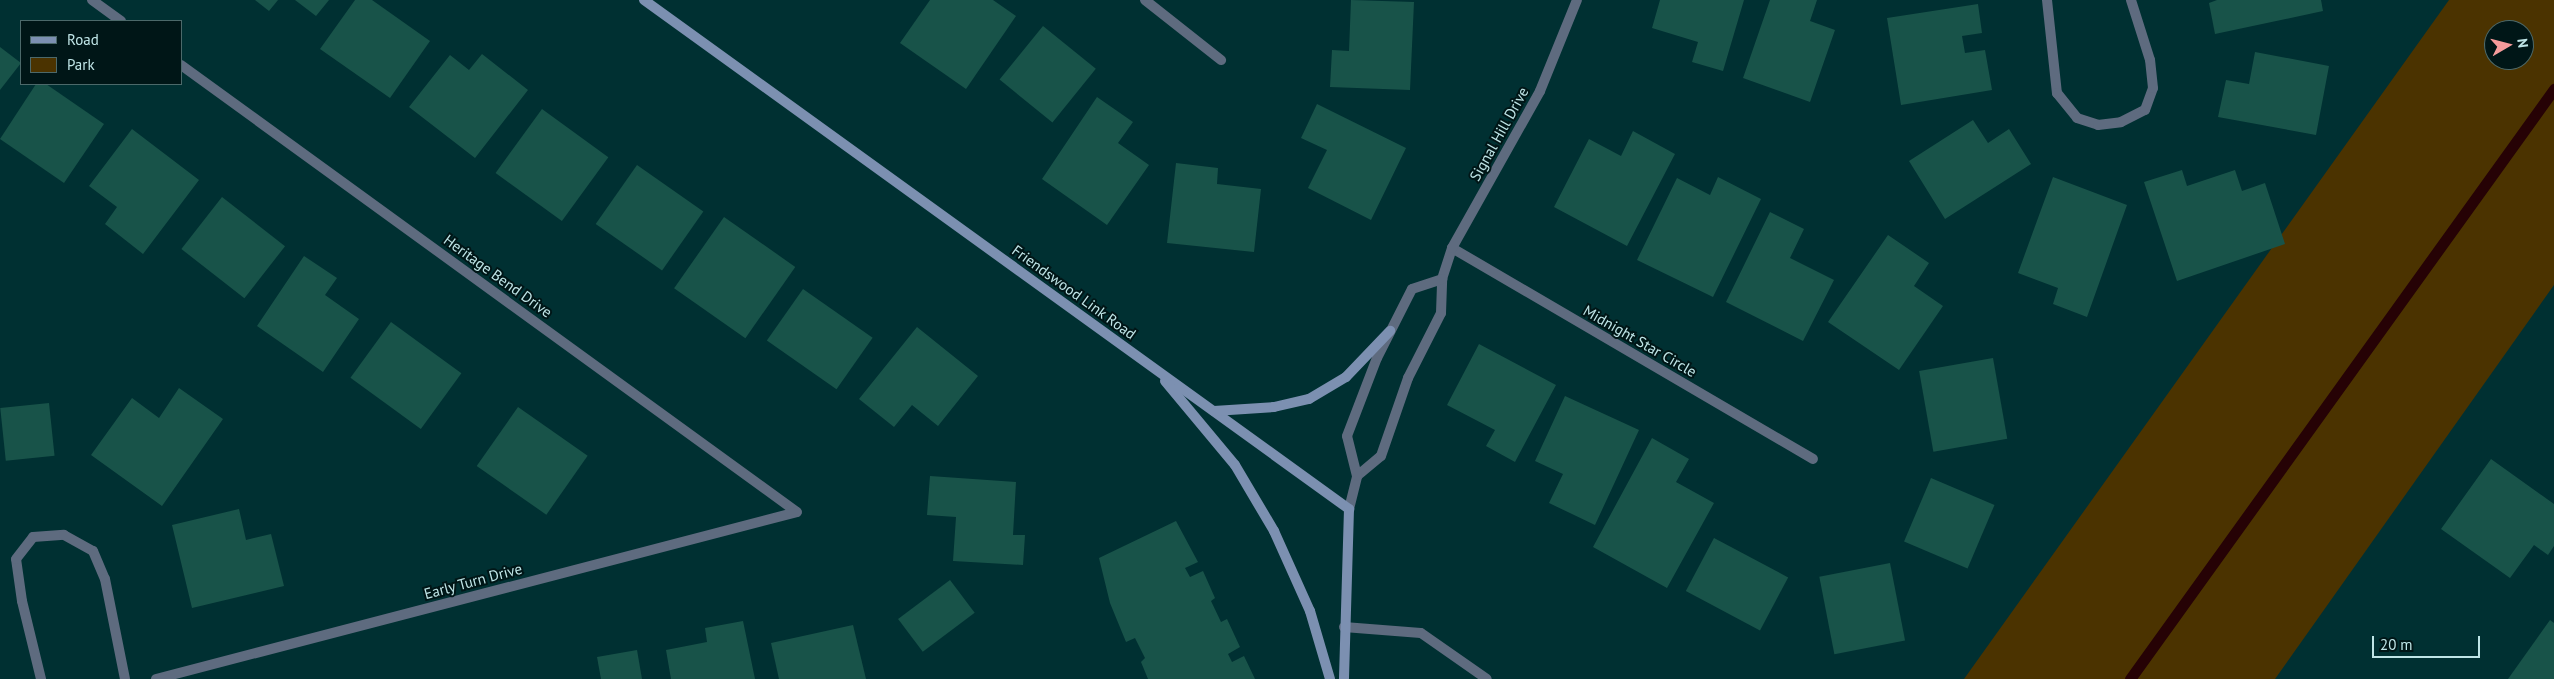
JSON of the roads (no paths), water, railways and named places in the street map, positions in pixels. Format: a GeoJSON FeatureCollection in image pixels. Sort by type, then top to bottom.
{"type":"FeatureCollection","features":[{"type":"Feature","properties":{"kind":"street"},"geometry":{"type":"LineString","coordinates":[[92,0],[120,20]]}},
{"type":"Feature","properties":{"kind":"street","name":"Friendswood Link Road"},"geometry":{"type":"LineString","coordinates":[[644,0],[1349,510]]}},
{"type":"Feature","properties":{"kind":"street"},"geometry":{"type":"LineString","coordinates":[[1145,0],[1221,60]]}},
{"type":"Feature","properties":{"kind":"street","name":"Signal Hill Drive"},"geometry":{"type":"LineString","coordinates":[[1356,476],[1381,456],[1408,378],[1441,313],[1442,279],[1452,248],[1540,92],[1577,0]]}},
{"type":"Feature","properties":{"kind":"street"},"geometry":{"type":"LineString","coordinates":[[2047,0],[2057,93],[2077,118],[2098,125],[2121,122],[2145,110],[2153,88],[2150,60],[2131,0]]}},
{"type":"Feature","properties":{"kind":"street","name":"Heritage Bend Drive"},"geometry":{"type":"LineString","coordinates":[[182,66],[797,512]]}},
{"type":"Feature","properties":{"kind":"street","name":"Midnight Star Circle"},"geometry":{"type":"LineString","coordinates":[[1452,248],[1813,458]]}},
{"type":"Feature","properties":{"kind":"street"},"geometry":{"type":"LineString","coordinates":[[1344,679],[1344,627],[1349,510],[1356,476],[1347,436],[1390,331],[1412,289],[1442,279]]}},
{"type":"Feature","properties":{"kind":"street"},"geometry":{"type":"LineString","coordinates":[[1214,411],[1274,407],[1309,399],[1346,377],[1390,331]]}},
{"type":"Feature","properties":{"kind":"street"},"geometry":{"type":"LineString","coordinates":[[1155,369],[1236,465],[1274,531],[1310,611],[1330,679]]}},
{"type":"Feature","properties":{"kind":"street","name":"Early Turn Drive"},"geometry":{"type":"LineString","coordinates":[[156,679],[797,512]]}},
{"type":"Feature","properties":{"kind":"street"},"geometry":{"type":"LineString","coordinates":[[41,679],[22,601],[16,559],[33,537],[64,535],[93,551],[105,579],[125,679]]}},
{"type":"Feature","properties":{"kind":"street"},"geometry":{"type":"LineString","coordinates":[[1344,627],[1421,633],[1487,679]]}},
{"type":"Feature","properties":{"kind":"waterway"},"geometry":{"type":"LineString","coordinates":[[2130,679],[2554,89]]}}]}
